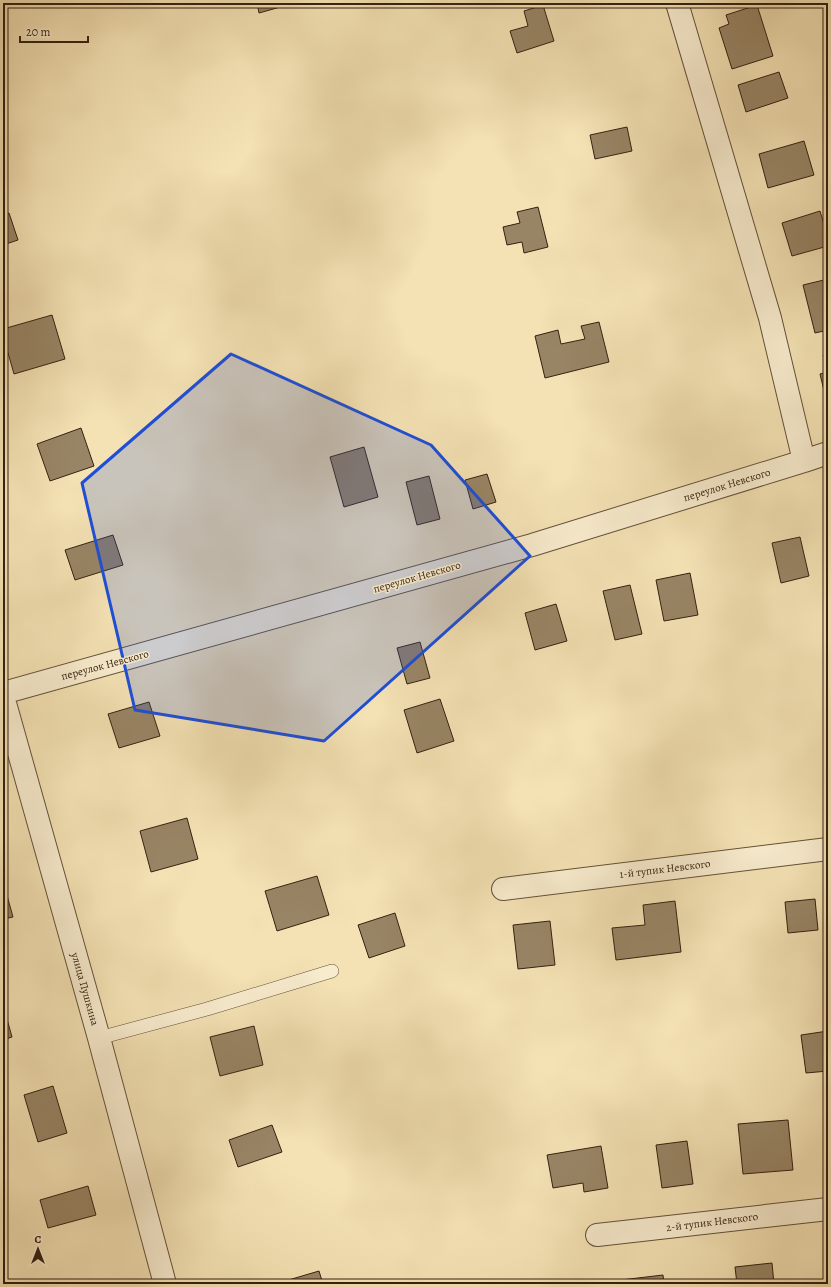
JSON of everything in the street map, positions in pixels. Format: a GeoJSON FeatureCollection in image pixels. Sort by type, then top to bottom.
{"type":"FeatureCollection","features":[{"type":"Feature","properties":{"kind":"street"},"geometry":{"type":"LineString","coordinates":[[677,3],[770,318],[804,461]]}},
{"type":"Feature","properties":{"kind":"street","name":"переулок Невского"},"geometry":{"type":"LineString","coordinates":[[3,694],[532,545],[828,453]]}},
{"type":"Feature","properties":{"kind":"street","name":"улица Пушкина"},"geometry":{"type":"LineString","coordinates":[[3,694],[99,1038],[165,1284]]}},
{"type":"Feature","properties":{"kind":"street","name":"1-й тупик Невского"},"geometry":{"type":"LineString","coordinates":[[503,890],[828,849]]}},
{"type":"Feature","properties":{"kind":"street","name":"2-й тупик Невского"},"geometry":{"type":"LineString","coordinates":[[597,1235],[828,1209]]}},
{"type":"Feature","properties":{"kind":"lane"},"geometry":{"type":"LineString","coordinates":[[99,1038],[207,1009],[332,971]]}},
{"type":"Feature","properties":{"kind":"highlighted area"},"geometry":{"type":"Polygon","coordinates":[[[231,354],[431,445],[530,556],[324,741],[135,710],[82,483],[231,354]]]}},
{"type":"Feature","properties":{"kind":"building"},"geometry":{"type":"Polygon","coordinates":[[[257,3],[283,3],[284,6],[259,13],[257,3]]]}},
{"type":"Feature","properties":{"kind":"building"},"geometry":{"type":"Polygon","coordinates":[[[543,5],[554,41],[517,53],[510,31],[528,26],[524,11],[543,5]]]}},
{"type":"Feature","properties":{"kind":"building"},"geometry":{"type":"Polygon","coordinates":[[[757,5],[773,56],[732,69],[719,28],[729,24],[726,15],[757,5]]]}},
{"type":"Feature","properties":{"kind":"building"},"geometry":{"type":"Polygon","coordinates":[[[779,72],[788,98],[746,112],[738,85],[779,72]]]}},
{"type":"Feature","properties":{"kind":"building"},"geometry":{"type":"Polygon","coordinates":[[[627,127],[632,151],[595,159],[590,135],[627,127]]]}},
{"type":"Feature","properties":{"kind":"building"},"geometry":{"type":"Polygon","coordinates":[[[804,141],[814,175],[768,188],[759,154],[804,141]]]}},
{"type":"Feature","properties":{"kind":"building"},"geometry":{"type":"Polygon","coordinates":[[[538,207],[548,247],[524,253],[522,242],[507,245],[503,227],[520,223],[517,212],[538,207]]]}},
{"type":"Feature","properties":{"kind":"building"},"geometry":{"type":"Polygon","coordinates":[[[820,211],[828,238],[828,246],[792,256],[782,223],[820,211]]]}},
{"type":"Feature","properties":{"kind":"building"},"geometry":{"type":"Polygon","coordinates":[[[9,213],[18,240],[3,245],[3,215],[9,213]]]}},
{"type":"Feature","properties":{"kind":"building"},"geometry":{"type":"Polygon","coordinates":[[[828,279],[828,330],[815,333],[803,285],[828,279]]]}},
{"type":"Feature","properties":{"kind":"building"},"geometry":{"type":"Polygon","coordinates":[[[52,315],[65,359],[14,374],[3,335],[3,329],[52,315]]]}},
{"type":"Feature","properties":{"kind":"building"},"geometry":{"type":"Polygon","coordinates":[[[599,322],[609,362],[545,378],[535,336],[558,330],[561,344],[585,339],[581,326],[599,322]]]}},
{"type":"Feature","properties":{"kind":"building"},"geometry":{"type":"Polygon","coordinates":[[[828,354],[828,372],[823,355],[828,354]]]}},
{"type":"Feature","properties":{"kind":"building"},"geometry":{"type":"Polygon","coordinates":[[[828,372],[828,399],[826,399],[820,374],[828,372]]]}},
{"type":"Feature","properties":{"kind":"building"},"geometry":{"type":"Polygon","coordinates":[[[81,428],[94,466],[50,481],[37,444],[81,428]]]}},
{"type":"Feature","properties":{"kind":"building"},"geometry":{"type":"Polygon","coordinates":[[[364,447],[378,497],[344,507],[330,457],[364,447]]]}},
{"type":"Feature","properties":{"kind":"building"},"geometry":{"type":"Polygon","coordinates":[[[487,474],[496,502],[473,509],[465,480],[487,474]]]}},
{"type":"Feature","properties":{"kind":"building"},"geometry":{"type":"Polygon","coordinates":[[[429,476],[440,519],[417,525],[406,482],[429,476]]]}},
{"type":"Feature","properties":{"kind":"building"},"geometry":{"type":"Polygon","coordinates":[[[113,535],[123,565],[75,580],[65,550],[113,535]]]}},
{"type":"Feature","properties":{"kind":"building"},"geometry":{"type":"Polygon","coordinates":[[[800,537],[809,576],[781,583],[772,543],[800,537]]]}},
{"type":"Feature","properties":{"kind":"building"},"geometry":{"type":"Polygon","coordinates":[[[690,573],[698,615],[664,621],[656,580],[690,573]]]}},
{"type":"Feature","properties":{"kind":"building"},"geometry":{"type":"Polygon","coordinates":[[[630,585],[642,634],[615,640],[603,591],[630,585]]]}},
{"type":"Feature","properties":{"kind":"building"},"geometry":{"type":"Polygon","coordinates":[[[556,604],[567,641],[535,650],[525,613],[556,604]]]}},
{"type":"Feature","properties":{"kind":"building"},"geometry":{"type":"Polygon","coordinates":[[[420,642],[430,678],[407,684],[397,648],[420,642]]]}},
{"type":"Feature","properties":{"kind":"building"},"geometry":{"type":"Polygon","coordinates":[[[440,699],[454,741],[417,753],[404,710],[440,699]]]}},
{"type":"Feature","properties":{"kind":"building"},"geometry":{"type":"Polygon","coordinates":[[[149,702],[160,736],[119,748],[108,714],[149,702]]]}},
{"type":"Feature","properties":{"kind":"building"},"geometry":{"type":"Polygon","coordinates":[[[187,818],[198,859],[151,872],[140,831],[187,818]]]}},
{"type":"Feature","properties":{"kind":"building"},"geometry":{"type":"Polygon","coordinates":[[[317,876],[329,915],[277,931],[265,891],[317,876]]]}},
{"type":"Feature","properties":{"kind":"building"},"geometry":{"type":"Polygon","coordinates":[[[3,881],[13,917],[3,919],[3,881]]]}},
{"type":"Feature","properties":{"kind":"building"},"geometry":{"type":"Polygon","coordinates":[[[815,899],[818,930],[788,933],[785,902],[815,899]]]}},
{"type":"Feature","properties":{"kind":"building"},"geometry":{"type":"Polygon","coordinates":[[[675,901],[681,952],[616,960],[612,928],[645,925],[643,905],[675,901]]]}},
{"type":"Feature","properties":{"kind":"building"},"geometry":{"type":"Polygon","coordinates":[[[395,913],[405,946],[369,958],[358,925],[395,913]]]}},
{"type":"Feature","properties":{"kind":"building"},"geometry":{"type":"Polygon","coordinates":[[[550,921],[555,965],[518,969],[513,925],[550,921]]]}},
{"type":"Feature","properties":{"kind":"building"},"geometry":{"type":"Polygon","coordinates":[[[3,1005],[12,1037],[3,1040],[3,1005]]]}},
{"type":"Feature","properties":{"kind":"building"},"geometry":{"type":"Polygon","coordinates":[[[254,1026],[263,1065],[220,1076],[210,1037],[254,1026]]]}},
{"type":"Feature","properties":{"kind":"building"},"geometry":{"type":"Polygon","coordinates":[[[828,1031],[828,1071],[806,1073],[801,1035],[828,1031]]]}},
{"type":"Feature","properties":{"kind":"building"},"geometry":{"type":"Polygon","coordinates":[[[53,1086],[67,1133],[38,1142],[24,1095],[53,1086]]]}},
{"type":"Feature","properties":{"kind":"building"},"geometry":{"type":"Polygon","coordinates":[[[788,1120],[793,1170],[743,1174],[738,1124],[788,1120]]]}},
{"type":"Feature","properties":{"kind":"building"},"geometry":{"type":"Polygon","coordinates":[[[272,1125],[282,1152],[238,1167],[229,1140],[272,1125]]]}},
{"type":"Feature","properties":{"kind":"building"},"geometry":{"type":"Polygon","coordinates":[[[687,1141],[693,1184],[662,1188],[656,1145],[687,1141]]]}},
{"type":"Feature","properties":{"kind":"building"},"geometry":{"type":"Polygon","coordinates":[[[601,1146],[608,1188],[584,1192],[583,1183],[553,1188],[547,1155],[601,1146]]]}},
{"type":"Feature","properties":{"kind":"building"},"geometry":{"type":"Polygon","coordinates":[[[88,1186],[96,1215],[48,1228],[40,1200],[88,1186]]]}},
{"type":"Feature","properties":{"kind":"building"},"geometry":{"type":"Polygon","coordinates":[[[772,1263],[774,1284],[737,1284],[735,1267],[772,1263]]]}},
{"type":"Feature","properties":{"kind":"building"},"geometry":{"type":"Polygon","coordinates":[[[319,1271],[323,1284],[275,1284],[319,1271]]]}},
{"type":"Feature","properties":{"kind":"building"},"geometry":{"type":"Polygon","coordinates":[[[663,1275],[664,1284],[621,1284],[621,1280],[663,1275]]]}}]}
